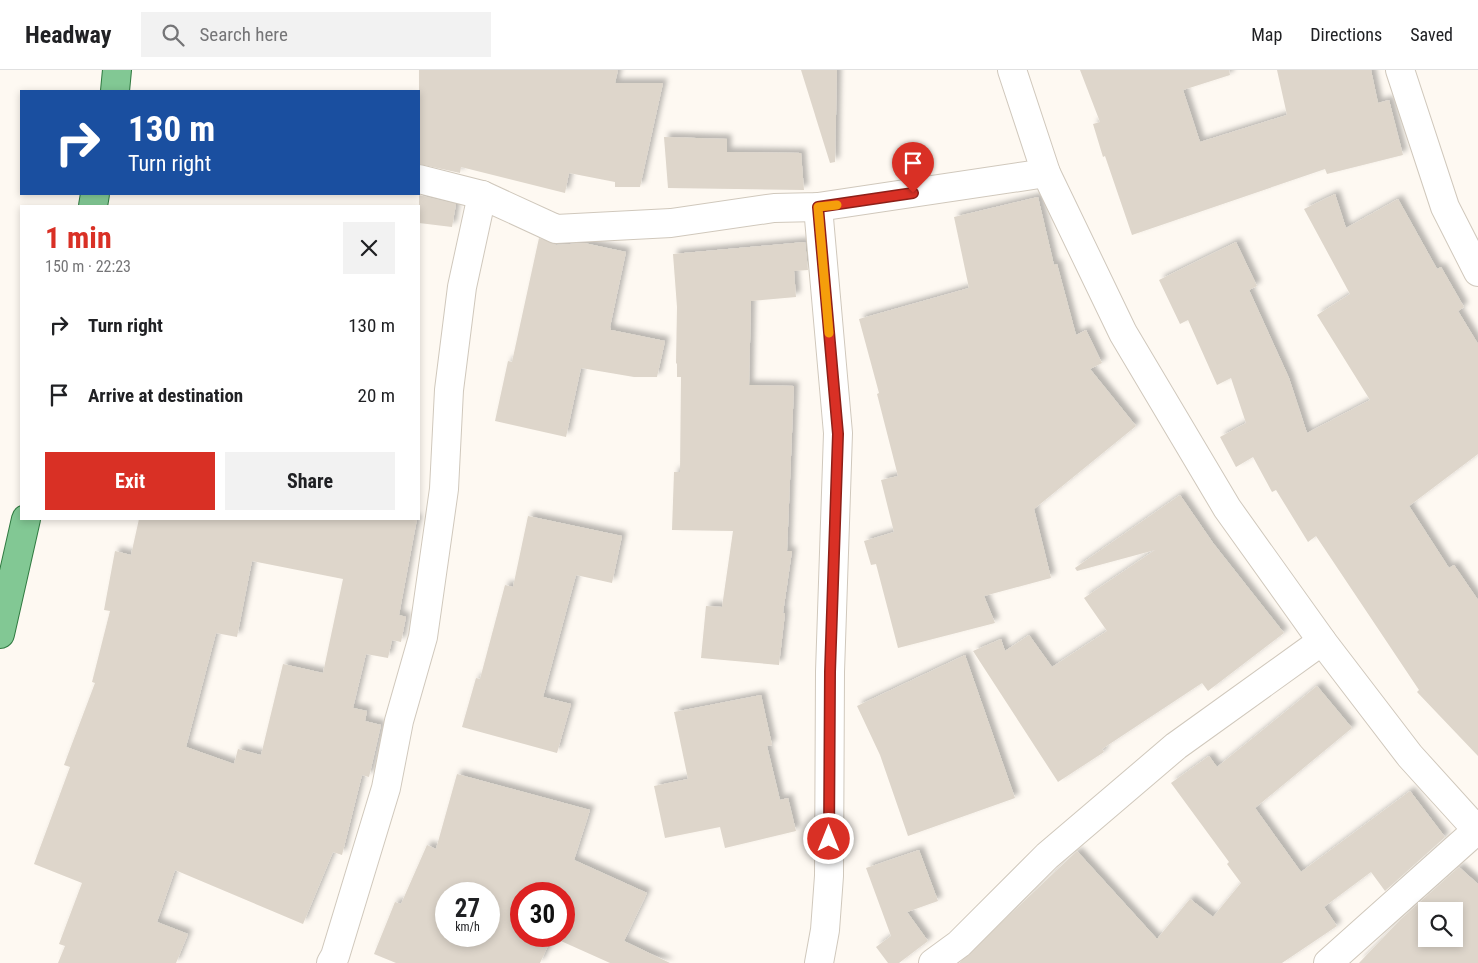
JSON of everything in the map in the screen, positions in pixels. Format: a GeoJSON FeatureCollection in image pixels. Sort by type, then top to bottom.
{"type":"FeatureCollection","features":[{"type":"Feature","properties":{"kind":"main road"},"geometry":{"type":"LineString","coordinates":[[115,90],[117,70]]}},
{"type":"Feature","properties":{"kind":"main road"},"geometry":{"type":"LineString","coordinates":[[0,634],[26,520]]}},
{"type":"Feature","properties":{"kind":"street"},"geometry":{"type":"LineString","coordinates":[[1012,70],[1046,173],[1124,333],[1228,508],[1322,641],[1410,756],[1477,830],[1328,963]]}},
{"type":"Feature","properties":{"kind":"street"},"geometry":{"type":"LineString","coordinates":[[1400,70],[1445,207],[1478,272]]}},
{"type":"Feature","properties":{"kind":"street"},"geometry":{"type":"LineString","coordinates":[[420,179],[482,194],[556,229],[671,223],[774,208],[818,207],[1046,173]]}},
{"type":"Feature","properties":{"kind":"street"},"geometry":{"type":"LineString","coordinates":[[331,963],[386,788],[399,721],[423,637],[444,489],[448,390],[462,287],[482,194]]}},
{"type":"Feature","properties":{"kind":"street"},"geometry":{"type":"LineString","coordinates":[[818,207],[838,434],[830,672],[829,876],[825,930],[819,963]]}},
{"type":"Feature","properties":{"kind":"street"},"geometry":{"type":"LineString","coordinates":[[933,963],[959,944],[1047,856],[1176,746],[1322,641]]}},
{"type":"Feature","properties":{"kind":"building"},"geometry":{"type":"Polygon","coordinates":[[[419,70],[618,70],[615,83],[663,83],[640,187],[615,187],[615,182],[569,173],[565,193],[461,167],[460,173],[420,164],[419,70]]]}},
{"type":"Feature","properties":{"kind":"building"},"geometry":{"type":"Polygon","coordinates":[[[801,70],[837,70],[835,162],[830,163],[801,70]]]}},
{"type":"Feature","properties":{"kind":"building"},"geometry":{"type":"Polygon","coordinates":[[[1080,70],[1229,70],[1230,75],[1183,90],[1200,142],[1287,115],[1277,70],[1371,70],[1378,103],[1389,100],[1403,155],[1327,174],[1325,169],[1132,235],[1105,156],[1103,157],[1093,124],[1100,122],[1080,70]]]}},
{"type":"Feature","properties":{"kind":"building"},"geometry":{"type":"Polygon","coordinates":[[[664,137],[727,139],[727,152],[801,153],[804,190],[668,188],[664,137]]]}},
{"type":"Feature","properties":{"kind":"building"},"geometry":{"type":"Polygon","coordinates":[[[1335,194],[1346,228],[1398,199],[1437,269],[1441,267],[1464,307],[1458,311],[1478,344],[1478,454],[1409,506],[1449,568],[1454,565],[1478,600],[1478,756],[1417,692],[1419,690],[1316,536],[1308,542],[1276,490],[1272,492],[1253,457],[1236,467],[1220,437],[1246,423],[1231,378],[1217,385],[1188,320],[1180,324],[1159,280],[1236,242],[1257,286],[1249,290],[1289,378],[1307,433],[1370,400],[1317,315],[1350,294],[1304,209],[1335,194]]]}},
{"type":"Feature","properties":{"kind":"building"},"geometry":{"type":"Polygon","coordinates":[[[419,195],[456,204],[452,227],[420,223],[419,195]]]}},
{"type":"Feature","properties":{"kind":"building"},"geometry":{"type":"Polygon","coordinates":[[[1038,197],[1054,265],[1057,264],[1076,335],[1086,330],[1102,363],[1090,369],[1136,426],[1034,509],[1051,578],[984,596],[995,623],[898,648],[876,564],[871,565],[864,541],[894,532],[881,480],[898,476],[877,394],[879,393],[859,319],[969,288],[954,217],[1038,197]]]}},
{"type":"Feature","properties":{"kind":"building"},"geometry":{"type":"Polygon","coordinates":[[[539,238],[556,245],[584,243],[626,252],[610,327],[611,330],[665,341],[657,377],[634,377],[581,368],[566,437],[495,421],[508,361],[512,362],[539,238]]]}},
{"type":"Feature","properties":{"kind":"building"},"geometry":{"type":"Polygon","coordinates":[[[805,242],[808,270],[794,271],[796,297],[751,301],[749,385],[794,386],[787,551],[792,551],[783,613],[785,613],[779,665],[701,658],[706,606],[722,607],[733,531],[672,530],[674,472],[680,472],[681,377],[677,377],[676,363],[677,307],[673,254],[805,242]]]}},
{"type":"Feature","properties":{"kind":"building"},"geometry":{"type":"Polygon","coordinates":[[[1180,495],[1213,543],[1284,633],[1208,691],[1202,683],[1102,749],[1104,752],[1058,782],[973,651],[1001,639],[1005,651],[1029,635],[1052,667],[1107,631],[1084,598],[1155,550],[1077,571],[1075,568],[1180,495]]]}},
{"type":"Feature","properties":{"kind":"building"},"geometry":{"type":"Polygon","coordinates":[[[528,516],[622,536],[612,583],[576,575],[543,697],[571,704],[557,753],[462,727],[476,678],[480,679],[505,585],[513,587],[528,516]]]}},
{"type":"Feature","properties":{"kind":"building"},"geometry":{"type":"Polygon","coordinates":[[[139,520],[417,520],[399,615],[406,617],[401,642],[392,640],[388,658],[366,654],[353,708],[367,711],[365,721],[381,725],[369,777],[362,775],[342,855],[333,852],[303,924],[175,870],[157,922],[188,934],[176,963],[58,963],[65,946],[59,944],[82,883],[34,864],[70,767],[64,765],[95,683],[92,682],[110,611],[104,610],[115,551],[131,555],[139,520]],[[252,561],[237,637],[216,633],[186,747],[234,764],[238,749],[261,755],[283,664],[323,673],[343,579],[252,561]]]}},
{"type":"Feature","properties":{"kind":"building"},"geometry":{"type":"Polygon","coordinates":[[[965,655],[1015,798],[908,836],[880,755],[857,706],[965,655]]]}},
{"type":"Feature","properties":{"kind":"building"},"geometry":{"type":"Polygon","coordinates":[[[1317,686],[1352,728],[1255,808],[1301,872],[1410,791],[1445,837],[1385,891],[1371,872],[1324,907],[1337,926],[1282,963],[959,963],[1077,851],[1157,939],[1190,899],[1213,917],[1241,883],[1227,864],[1229,862],[1171,783],[1209,756],[1217,767],[1317,686]]]}},
{"type":"Feature","properties":{"kind":"building"},"geometry":{"type":"Polygon","coordinates":[[[761,695],[772,745],[767,746],[780,800],[788,798],[796,831],[725,848],[720,827],[665,838],[654,786],[688,779],[674,712],[761,695]]]}},
{"type":"Feature","properties":{"kind":"building"},"geometry":{"type":"Polygon","coordinates":[[[457,774],[590,810],[574,860],[647,893],[624,941],[670,963],[610,963],[574,947],[575,882],[510,882],[510,947],[547,947],[540,963],[396,963],[374,954],[395,902],[401,904],[427,845],[436,849],[457,774]]]}},
{"type":"Feature","properties":{"kind":"building"},"geometry":{"type":"Polygon","coordinates":[[[919,850],[938,901],[907,912],[928,941],[899,963],[888,963],[876,947],[891,936],[866,868],[919,850]]]}},
{"type":"Feature","properties":{"kind":"building"},"geometry":{"type":"Polygon","coordinates":[[[1459,867],[1478,884],[1478,963],[1359,963],[1418,904],[1418,947],[1463,947],[1463,902],[1420,902],[1459,867]]]}},
{"type":"Feature","properties":{"kind":"slow traffic"},"geometry":{"type":"LineString","coordinates":[[829,333],[818,207],[837,205]]}},
{"type":"Feature","properties":{"kind":"route"},"geometry":{"type":"LineString","coordinates":[[829,839],[830,672],[838,434],[818,207],[913,193]]}}]}
